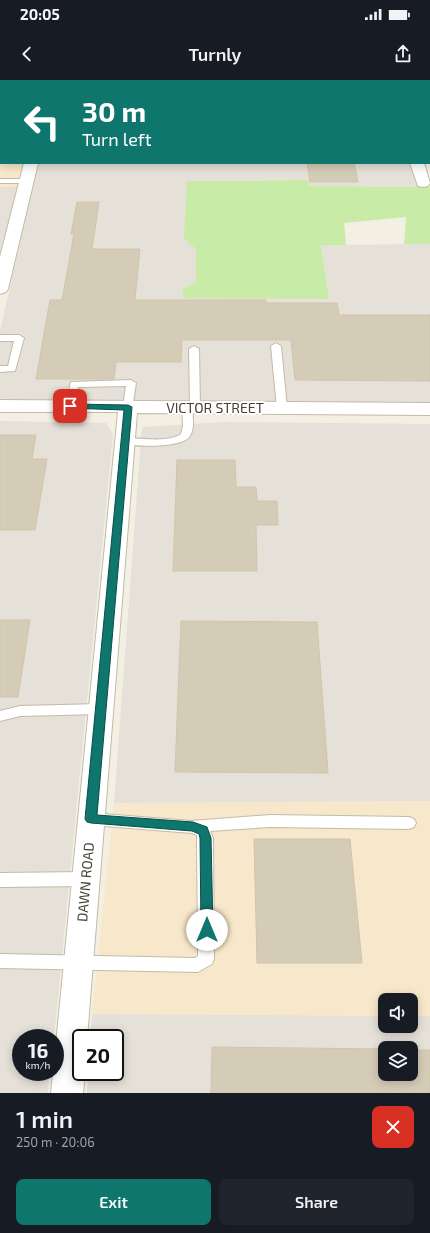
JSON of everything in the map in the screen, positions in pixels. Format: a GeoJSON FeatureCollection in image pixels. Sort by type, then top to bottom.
{"type":"FeatureCollection","features":[{"type":"Feature","properties":{"kind":"street"},"geometry":{"type":"LineString","coordinates":[[0,289],[5,248],[27,181],[31,164]]}},
{"type":"Feature","properties":{"kind":"street"},"geometry":{"type":"LineString","coordinates":[[417,164],[423,183]]}},
{"type":"Feature","properties":{"kind":"street","name":"VICTOR STREET"},"geometry":{"type":"LineString","coordinates":[[0,406],[430,409]]}},
{"type":"Feature","properties":{"kind":"street","name":"DAWN ROAD"},"geometry":{"type":"LineString","coordinates":[[66,1093],[128,407]]}},
{"type":"Feature","properties":{"kind":"lane"},"geometry":{"type":"LineString","coordinates":[[0,181],[27,181]]}},
{"type":"Feature","properties":{"kind":"lane"},"geometry":{"type":"LineString","coordinates":[[0,338],[19,338],[12,369],[0,369]]}},
{"type":"Feature","properties":{"kind":"lane"},"geometry":{"type":"LineString","coordinates":[[276,346],[282,408]]}},
{"type":"Feature","properties":{"kind":"lane"},"geometry":{"type":"LineString","coordinates":[[125,442],[169,441],[181,439],[185,435],[191,408],[194,349]]}},
{"type":"Feature","properties":{"kind":"lane"},"geometry":{"type":"LineString","coordinates":[[70,406],[74,384],[131,383],[128,407]]}},
{"type":"Feature","properties":{"kind":"lane"},"geometry":{"type":"LineString","coordinates":[[0,716],[20,711],[101,709]]}},
{"type":"Feature","properties":{"kind":"lane"},"geometry":{"type":"LineString","coordinates":[[91,819],[193,826],[270,821],[408,823]]}},
{"type":"Feature","properties":{"kind":"lane"},"geometry":{"type":"LineString","coordinates":[[0,961],[78,961],[198,965],[206,959],[206,838],[203,831],[193,826]]}},
{"type":"Feature","properties":{"kind":"lane"},"geometry":{"type":"LineString","coordinates":[[0,880],[85,879]]}},
{"type":"Feature","properties":{"kind":"shaded area"},"geometry":{"type":"Polygon","coordinates":[[[0,164],[24,164],[18,187],[0,187],[0,164]]]}},
{"type":"Feature","properties":{"kind":"shaded area"},"geometry":{"type":"Polygon","coordinates":[[[38,164],[412,164],[420,187],[309,186],[308,180],[187,181],[196,249],[196,282],[183,289],[329,299],[321,245],[430,244],[430,403],[0,400],[0,331],[38,164]]]}},
{"type":"Feature","properties":{"kind":"shaded area"},"geometry":{"type":"Polygon","coordinates":[[[0,187],[18,187],[0,252],[0,187]]]}},
{"type":"Feature","properties":{"kind":"shaded area"},"geometry":{"type":"Polygon","coordinates":[[[0,421],[106,423],[113,434],[55,1029],[12,1029],[12,1081],[49,1081],[48,1093],[0,1093],[0,421]]]}},
{"type":"Feature","properties":{"kind":"shaded area"},"geometry":{"type":"Polygon","coordinates":[[[224,422],[430,424],[430,801],[114,803],[142,427],[224,422]]]}},
{"type":"Feature","properties":{"kind":"shaded area"},"geometry":{"type":"Polygon","coordinates":[[[430,801],[430,1016],[418,1016],[418,993],[378,993],[378,1016],[92,1014],[114,803],[430,801]]]}},
{"type":"Feature","properties":{"kind":"shaded area"},"geometry":{"type":"Polygon","coordinates":[[[92,1014],[378,1016],[378,1033],[418,1033],[418,1016],[430,1016],[430,1093],[87,1093],[88,1081],[124,1081],[124,1029],[91,1029],[92,1014]]]}},
{"type":"Feature","properties":{"kind":"green space"},"geometry":{"type":"Polygon","coordinates":[[[309,180],[309,186],[430,187],[430,244],[404,244],[406,217],[344,223],[346,245],[321,245],[329,299],[183,298],[183,289],[196,282],[196,249],[184,238],[187,181],[309,180]]]}},
{"type":"Feature","properties":{"kind":"building"},"geometry":{"type":"Polygon","coordinates":[[[307,164],[354,164],[358,182],[310,182],[307,164]]]}},
{"type":"Feature","properties":{"kind":"building"},"geometry":{"type":"Polygon","coordinates":[[[77,202],[99,202],[92,249],[140,249],[135,300],[266,300],[266,303],[337,303],[339,315],[430,315],[430,381],[295,380],[291,340],[182,340],[181,362],[116,362],[114,379],[36,379],[50,300],[62,300],[74,234],[71,234],[77,202]]]}},
{"type":"Feature","properties":{"kind":"building"},"geometry":{"type":"Polygon","coordinates":[[[0,435],[36,435],[32,459],[47,459],[35,530],[0,530],[0,435]]]}},
{"type":"Feature","properties":{"kind":"building"},"geometry":{"type":"Polygon","coordinates":[[[177,460],[235,460],[236,487],[256,487],[257,501],[277,501],[278,525],[256,525],[257,571],[173,571],[177,460]]]}},
{"type":"Feature","properties":{"kind":"building"},"geometry":{"type":"Polygon","coordinates":[[[0,620],[30,620],[18,697],[0,697],[0,620]]]}},
{"type":"Feature","properties":{"kind":"building"},"geometry":{"type":"Polygon","coordinates":[[[181,621],[317,622],[328,773],[175,772],[181,621]]]}},
{"type":"Feature","properties":{"kind":"building"},"geometry":{"type":"Polygon","coordinates":[[[254,839],[350,839],[362,963],[257,963],[254,839]]]}},
{"type":"Feature","properties":{"kind":"building"},"geometry":{"type":"Polygon","coordinates":[[[212,1047],[378,1049],[378,1081],[418,1081],[418,1050],[430,1050],[430,1093],[211,1093],[212,1047]]]}},
{"type":"Feature","properties":{"kind":"route"},"geometry":{"type":"LineString","coordinates":[[70,406],[128,407],[91,819],[193,826],[203,831],[206,838],[207,930]]}}]}
